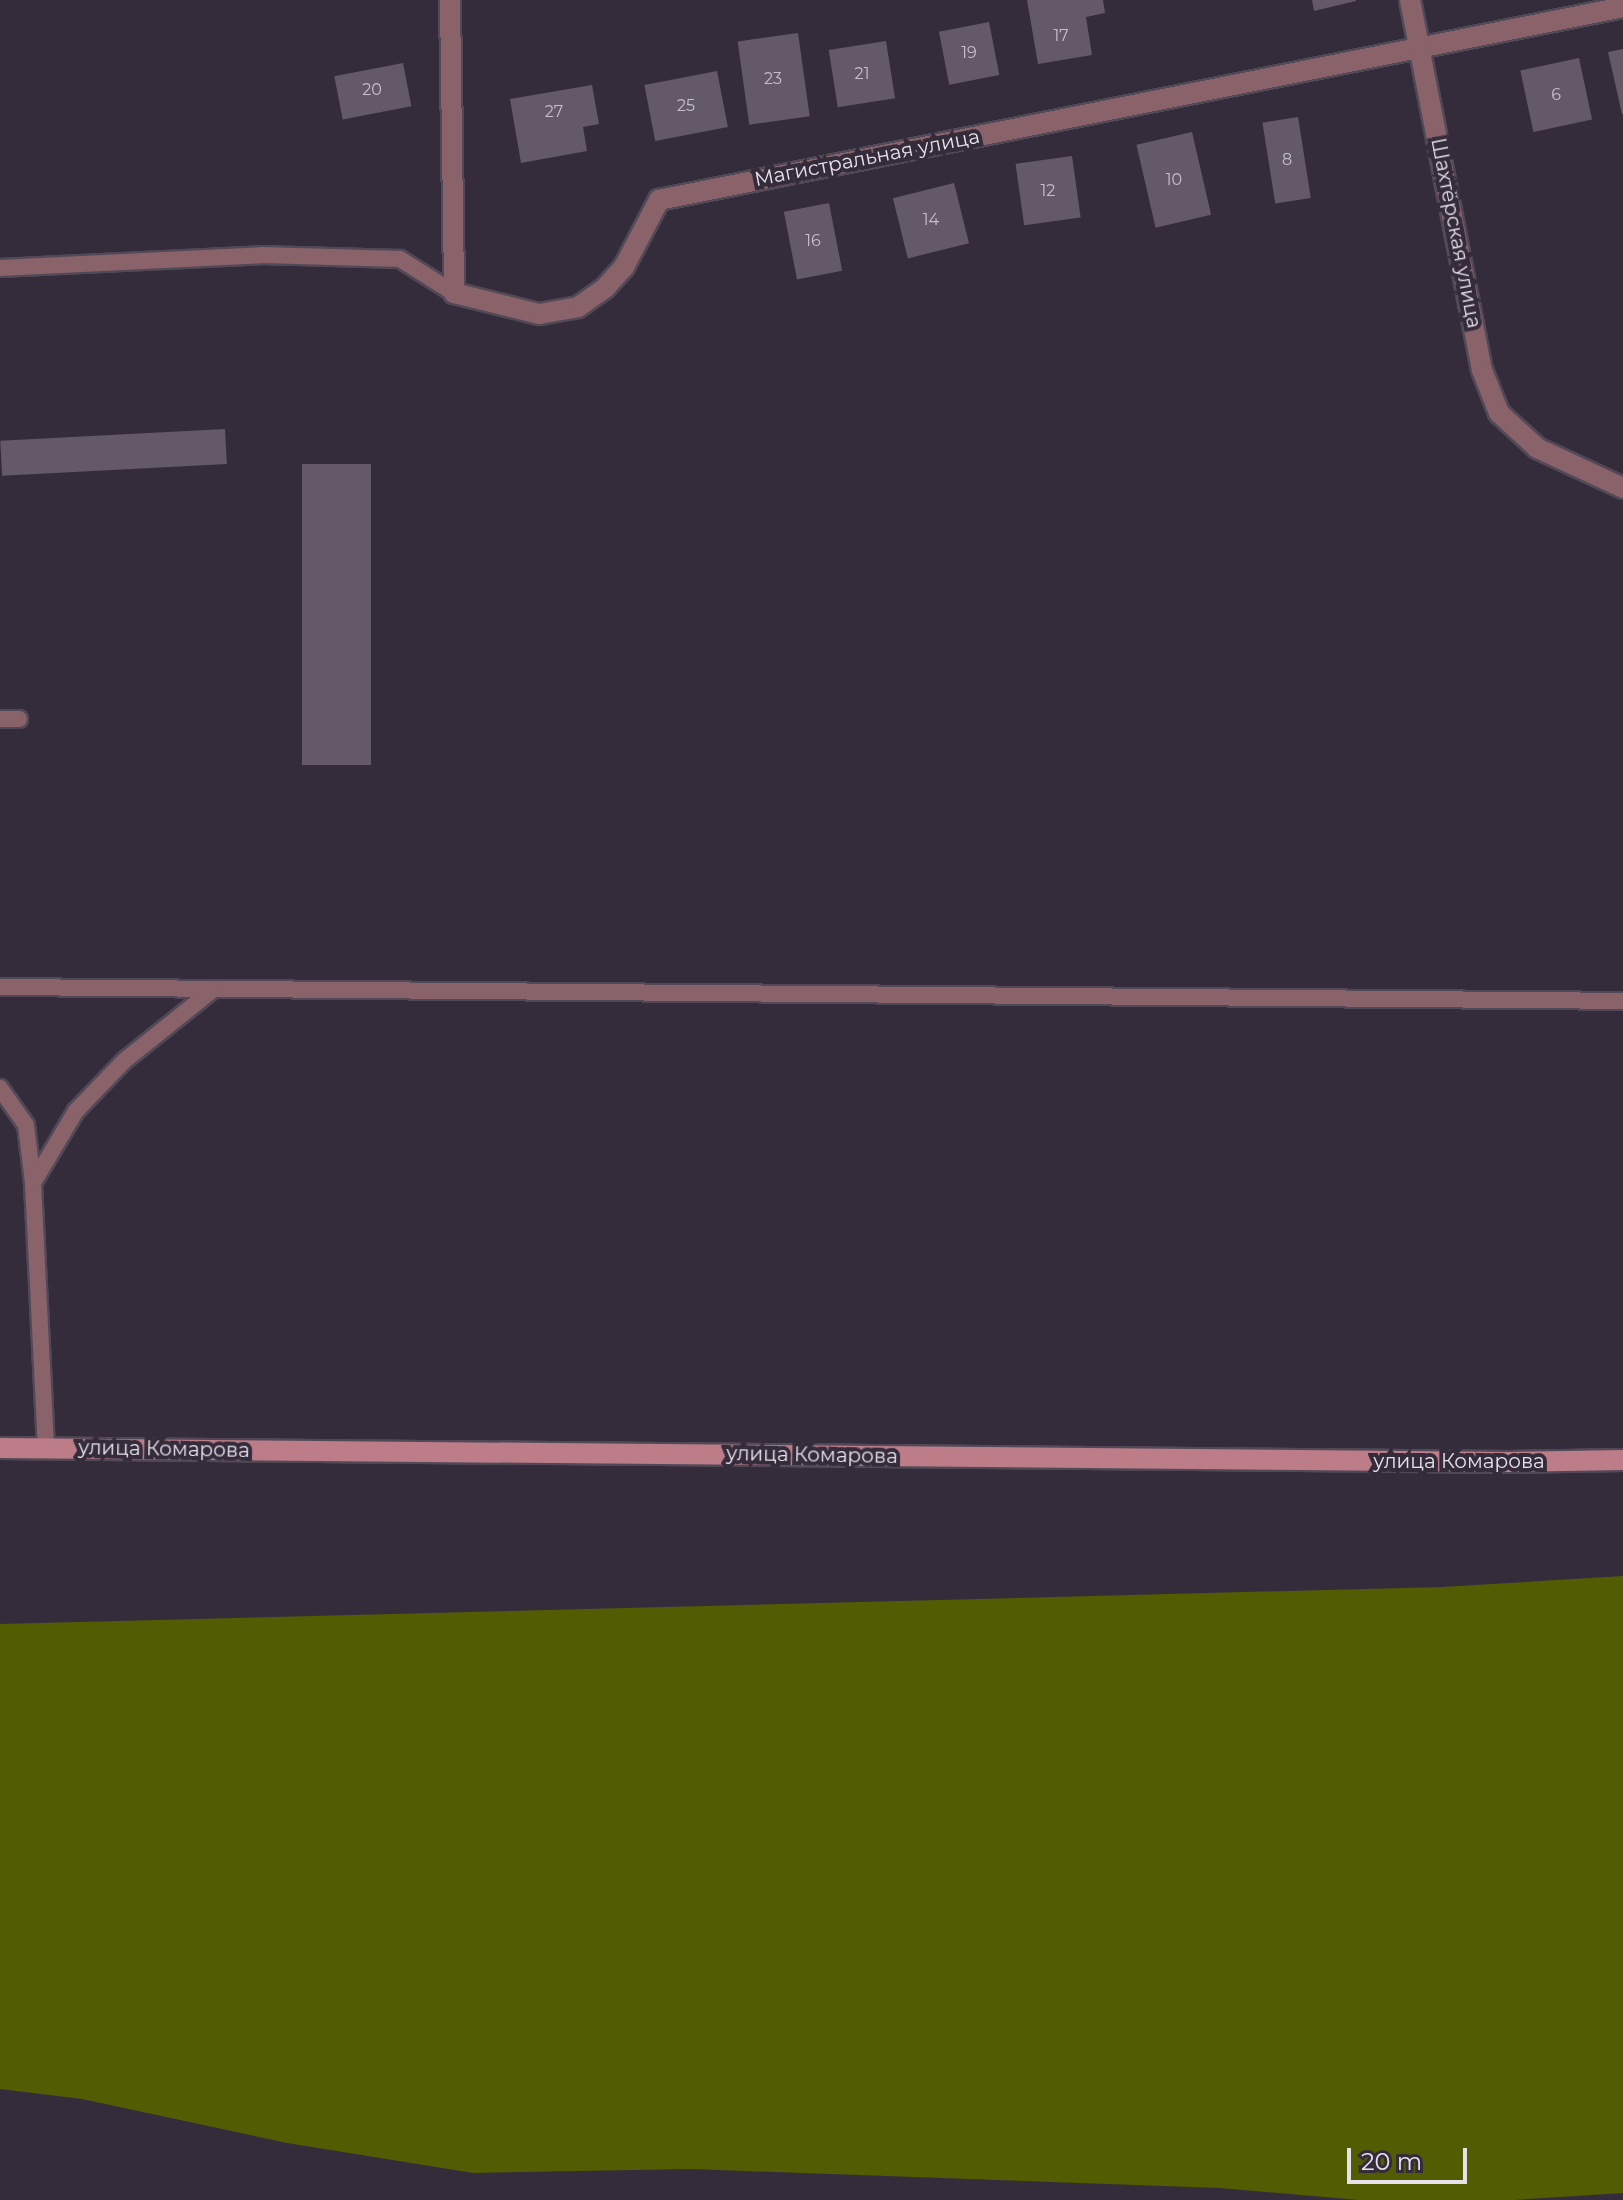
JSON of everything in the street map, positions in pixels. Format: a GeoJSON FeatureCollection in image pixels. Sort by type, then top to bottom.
{"type":"FeatureCollection","features":[{"type":"Feature","properties":{"kind":"street"},"geometry":{"type":"LineString","coordinates":[[450,0],[454,293]]}},
{"type":"Feature","properties":{"kind":"street","name":"Шахтёрская улица"},"geometry":{"type":"LineString","coordinates":[[1410,0],[1482,370],[1499,413],[1537,448],[1623,488]]}},
{"type":"Feature","properties":{"kind":"street","name":"Магистральная улица"},"geometry":{"type":"LineString","coordinates":[[454,293],[539,314],[578,307],[605,288],[624,267],[659,200],[1623,7]]}},
{"type":"Feature","properties":{"kind":"street","name":"улица Комарова"},"geometry":{"type":"LineString","coordinates":[[0,1448],[1509,1462],[1623,1460]]}},
{"type":"Feature","properties":{"kind":"lane"},"geometry":{"type":"LineString","coordinates":[[0,268],[262,255],[400,259],[454,293]]}},
{"type":"Feature","properties":{"kind":"lane"},"geometry":{"type":"LineString","coordinates":[[0,719],[19,719]]}},
{"type":"Feature","properties":{"kind":"lane"},"geometry":{"type":"LineString","coordinates":[[0,987],[1623,1001]]}},
{"type":"Feature","properties":{"kind":"lane"},"geometry":{"type":"LineString","coordinates":[[33,1183],[76,1111],[124,1061],[214,989]]}},
{"type":"Feature","properties":{"kind":"lane"},"geometry":{"type":"LineString","coordinates":[[0,1088],[26,1125],[33,1183],[46,1447]]}},
{"type":"Feature","properties":{"kind":"green space"},"geometry":{"type":"Polygon","coordinates":[[[1623,1576],[1623,2193],[1513,2200],[1359,2200],[1219,2188],[691,2169],[473,2173],[287,2143],[82,2099],[0,2089],[0,1624],[1442,1587],[1623,1576]]]}},
{"type":"Feature","properties":{"kind":"building"},"geometry":{"type":"Polygon","coordinates":[[[1027,0],[1103,0],[1105,13],[1086,17],[1092,55],[1038,64],[1027,0]]]}},
{"type":"Feature","properties":{"kind":"building"},"geometry":{"type":"Polygon","coordinates":[[[1312,0],[1356,0],[1356,1],[1314,11],[1312,0]]]}},
{"type":"Feature","properties":{"kind":"building"},"geometry":{"type":"Polygon","coordinates":[[[989,22],[999,75],[949,85],[939,32],[989,22]]]}},
{"type":"Feature","properties":{"kind":"building"},"geometry":{"type":"Polygon","coordinates":[[[798,33],[810,116],[749,125],[738,41],[798,33]]]}},
{"type":"Feature","properties":{"kind":"building"},"geometry":{"type":"Polygon","coordinates":[[[886,41],[895,98],[838,107],[829,50],[886,41]]]}},
{"type":"Feature","properties":{"kind":"building"},"geometry":{"type":"Polygon","coordinates":[[[1623,49],[1623,114],[1622,114],[1608,52],[1623,49]]]}},
{"type":"Feature","properties":{"kind":"building"},"geometry":{"type":"Polygon","coordinates":[[[1579,58],[1592,120],[1533,132],[1520,70],[1579,58]]]}},
{"type":"Feature","properties":{"kind":"building"},"geometry":{"type":"Polygon","coordinates":[[[403,63],[411,106],[343,120],[334,76],[403,63]]]}},
{"type":"Feature","properties":{"kind":"building"},"geometry":{"type":"Polygon","coordinates":[[[717,71],[728,127],[655,141],[644,85],[717,71]]]}},
{"type":"Feature","properties":{"kind":"building"},"geometry":{"type":"Polygon","coordinates":[[[592,85],[599,124],[583,127],[587,151],[521,163],[510,99],[592,85]]]}},
{"type":"Feature","properties":{"kind":"building"},"geometry":{"type":"Polygon","coordinates":[[[1298,117],[1311,198],[1275,204],[1262,123],[1298,117]]]}},
{"type":"Feature","properties":{"kind":"building"},"geometry":{"type":"Polygon","coordinates":[[[1192,132],[1211,215],[1156,228],[1136,145],[1192,132]]]}},
{"type":"Feature","properties":{"kind":"building"},"geometry":{"type":"Polygon","coordinates":[[[1072,156],[1081,217],[1024,225],[1016,164],[1072,156]]]}},
{"type":"Feature","properties":{"kind":"building"},"geometry":{"type":"Polygon","coordinates":[[[954,183],[969,243],[908,258],[893,198],[954,183]]]}},
{"type":"Feature","properties":{"kind":"building"},"geometry":{"type":"Polygon","coordinates":[[[829,203],[842,271],[797,280],[784,212],[829,203]]]}},
{"type":"Feature","properties":{"kind":"building"},"geometry":{"type":"Polygon","coordinates":[[[225,429],[227,464],[2,476],[0,441],[225,429]]]}},
{"type":"Feature","properties":{"kind":"building"},"geometry":{"type":"Polygon","coordinates":[[[302,464],[371,464],[371,765],[302,765],[302,464]]]}}]}
